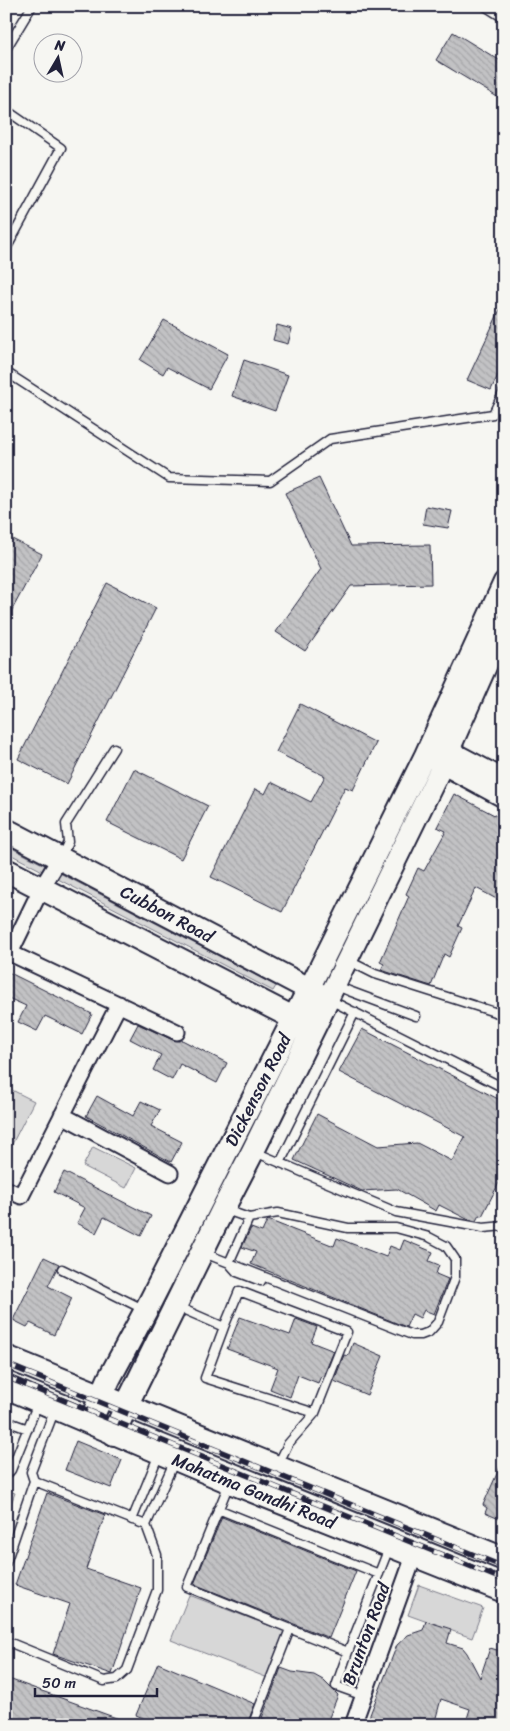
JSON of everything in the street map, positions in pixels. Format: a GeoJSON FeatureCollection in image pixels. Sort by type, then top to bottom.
{"type":"FeatureCollection","features":[{"type":"Feature","properties":{"kind":"main road","name":"Dickenson Road"},"geometry":{"type":"LineString","coordinates":[[114,1434],[176,1306],[211,1256],[231,1212],[253,1151],[314,1028],[324,991],[428,748],[504,582]]}},
{"type":"Feature","properties":{"kind":"main road","name":"Dickenson Road"},"geometry":{"type":"LineString","coordinates":[[89,1423],[101,1396],[294,1019],[324,991],[348,960],[446,758],[504,626]]}},
{"type":"Feature","properties":{"kind":"main road"},"geometry":{"type":"LineString","coordinates":[[428,748],[504,797]]}},
{"type":"Feature","properties":{"kind":"main road"},"geometry":{"type":"LineString","coordinates":[[446,758],[504,780]]}},
{"type":"Feature","properties":{"kind":"main road","name":"Cubbon Road"},"geometry":{"type":"LineString","coordinates":[[6,830],[324,991]]}},
{"type":"Feature","properties":{"kind":"main road","name":"Cubbon Road"},"geometry":{"type":"LineString","coordinates":[[6,870],[314,1028]]}},
{"type":"Feature","properties":{"kind":"main road","name":"Mahatma Gandhi Road"},"geometry":{"type":"LineString","coordinates":[[6,1357],[504,1559]]}},
{"type":"Feature","properties":{"kind":"main road","name":"Mahatma Gandhi Road"},"geometry":{"type":"LineString","coordinates":[[6,1388],[230,1482],[504,1591]]}},
{"type":"Feature","properties":{"kind":"street"},"geometry":{"type":"LineString","coordinates":[[60,858],[42,888],[8,954],[177,1032]]}},
{"type":"Feature","properties":{"kind":"street"},"geometry":{"type":"LineString","coordinates":[[6,1189],[21,1196],[119,1004]]}},
{"type":"Feature","properties":{"kind":"street"},"geometry":{"type":"LineString","coordinates":[[62,1115],[170,1173]]}},
{"type":"Feature","properties":{"kind":"street","name":"Brunton Road"},"geometry":{"type":"LineString","coordinates":[[354,1725],[414,1556]]}},
{"type":"Feature","properties":{"kind":"lane"},"geometry":{"type":"LineString","coordinates":[[6,49],[32,6]]}},
{"type":"Feature","properties":{"kind":"lane"},"geometry":{"type":"LineString","coordinates":[[485,6],[504,18]]}},
{"type":"Feature","properties":{"kind":"lane"},"geometry":{"type":"LineString","coordinates":[[6,110],[61,148],[6,249]]}},
{"type":"Feature","properties":{"kind":"lane"},"geometry":{"type":"LineString","coordinates":[[6,372],[169,478],[270,481],[330,439],[493,414],[504,391]]}},
{"type":"Feature","properties":{"kind":"lane"},"geometry":{"type":"LineString","coordinates":[[60,858],[68,842],[66,824],[114,748]]}},
{"type":"Feature","properties":{"kind":"lane"},"geometry":{"type":"LineString","coordinates":[[348,960],[375,974],[504,1015]]}},
{"type":"Feature","properties":{"kind":"lane"},"geometry":{"type":"LineString","coordinates":[[324,991],[355,1012],[504,1088]]}},
{"type":"Feature","properties":{"kind":"lane"},"geometry":{"type":"LineString","coordinates":[[324,991],[349,992],[416,1016]]}},
{"type":"Feature","properties":{"kind":"lane"},"geometry":{"type":"LineString","coordinates":[[280,1163],[355,1012]]}},
{"type":"Feature","properties":{"kind":"lane"},"geometry":{"type":"LineString","coordinates":[[253,1151],[396,1212],[483,1228],[504,1226]]}},
{"type":"Feature","properties":{"kind":"lane"},"geometry":{"type":"LineString","coordinates":[[211,1256],[412,1335],[421,1335],[429,1332],[438,1322],[455,1277],[455,1259],[446,1246],[429,1237],[396,1228],[348,1228],[278,1213],[249,1218],[231,1212]]}},
{"type":"Feature","properties":{"kind":"lane"},"geometry":{"type":"LineString","coordinates":[[228,1262],[249,1218]]}},
{"type":"Feature","properties":{"kind":"lane"},"geometry":{"type":"LineString","coordinates":[[228,1262],[238,1272],[260,1281]]}},
{"type":"Feature","properties":{"kind":"lane"},"geometry":{"type":"LineString","coordinates":[[62,1269],[146,1310]]}},
{"type":"Feature","properties":{"kind":"lane"},"geometry":{"type":"LineString","coordinates":[[277,1467],[288,1444],[315,1413],[348,1332],[238,1291],[205,1378],[315,1413]]}},
{"type":"Feature","properties":{"kind":"lane"},"geometry":{"type":"LineString","coordinates":[[176,1306],[224,1327]]}},
{"type":"Feature","properties":{"kind":"lane"},"geometry":{"type":"LineString","coordinates":[[6,1476],[11,1470],[28,1429],[47,1405]]}},
{"type":"Feature","properties":{"kind":"lane"},"geometry":{"type":"LineString","coordinates":[[6,1563],[34,1482],[31,1472],[47,1405]]}},
{"type":"Feature","properties":{"kind":"lane"},"geometry":{"type":"LineString","coordinates":[[6,1421],[28,1429]]}},
{"type":"Feature","properties":{"kind":"lane"},"geometry":{"type":"LineString","coordinates":[[132,1520],[167,1456]]}},
{"type":"Feature","properties":{"kind":"lane"},"geometry":{"type":"LineString","coordinates":[[6,1641],[104,1681],[117,1679],[127,1670],[156,1590],[157,1556],[146,1525],[167,1456]]}},
{"type":"Feature","properties":{"kind":"lane"},"geometry":{"type":"LineString","coordinates":[[34,1482],[146,1525]]}},
{"type":"Feature","properties":{"kind":"lane"},"geometry":{"type":"LineString","coordinates":[[230,1482],[187,1587],[348,1652]]}},
{"type":"Feature","properties":{"kind":"lane"},"geometry":{"type":"LineString","coordinates":[[218,1509],[379,1574]]}},
{"type":"Feature","properties":{"kind":"lane"},"geometry":{"type":"LineString","coordinates":[[364,1696],[336,1686],[390,1546]]}},
{"type":"Feature","properties":{"kind":"lane"},"geometry":{"type":"LineString","coordinates":[[263,1725],[254,1721],[290,1629]]}},
{"type":"Feature","properties":{"kind":"shaded area"},"geometry":{"type":"Polygon","coordinates":[[[6,845],[276,986],[273,991],[6,852],[6,845]]]}},
{"type":"Feature","properties":{"kind":"shaded area"},"geometry":{"type":"Polygon","coordinates":[[[6,1087],[34,1101],[6,1156],[6,1087]]]}},
{"type":"Feature","properties":{"kind":"shaded area"},"geometry":{"type":"Polygon","coordinates":[[[93,1147],[136,1168],[126,1188],[83,1166],[93,1147]]]}},
{"type":"Feature","properties":{"kind":"shaded area"},"geometry":{"type":"Polygon","coordinates":[[[6,1490],[15,1493],[6,1517],[6,1490]]]}},
{"type":"Feature","properties":{"kind":"shaded area"},"geometry":{"type":"Polygon","coordinates":[[[419,1585],[483,1608],[472,1638],[408,1615],[419,1585]]]}},
{"type":"Feature","properties":{"kind":"shaded area"},"geometry":{"type":"Polygon","coordinates":[[[189,1595],[286,1632],[268,1678],[171,1640],[189,1595]]]}},
{"type":"Feature","properties":{"kind":"building"},"geometry":{"type":"Polygon","coordinates":[[[453,32],[504,63],[504,101],[436,60],[453,32]]]}},
{"type":"Feature","properties":{"kind":"building"},"geometry":{"type":"Polygon","coordinates":[[[504,301],[504,362],[491,390],[467,380],[504,301]]]}},
{"type":"Feature","properties":{"kind":"building"},"geometry":{"type":"Polygon","coordinates":[[[164,320],[228,354],[209,389],[167,367],[163,374],[140,360],[164,320]]]}},
{"type":"Feature","properties":{"kind":"building"},"geometry":{"type":"Polygon","coordinates":[[[277,325],[292,329],[288,344],[273,340],[277,325]]]}},
{"type":"Feature","properties":{"kind":"building"},"geometry":{"type":"Polygon","coordinates":[[[244,360],[288,375],[275,411],[232,396],[244,360]]]}},
{"type":"Feature","properties":{"kind":"building"},"geometry":{"type":"Polygon","coordinates":[[[319,478],[351,546],[430,545],[431,584],[351,586],[305,651],[276,632],[321,569],[285,493],[319,478]]]}},
{"type":"Feature","properties":{"kind":"building"},"geometry":{"type":"Polygon","coordinates":[[[426,506],[452,511],[448,528],[423,524],[426,506]]]}},
{"type":"Feature","properties":{"kind":"building"},"geometry":{"type":"Polygon","coordinates":[[[6,536],[42,554],[6,621],[6,536]]]}},
{"type":"Feature","properties":{"kind":"building"},"geometry":{"type":"Polygon","coordinates":[[[107,583],[156,608],[67,784],[18,759],[107,583]]]}},
{"type":"Feature","properties":{"kind":"building"},"geometry":{"type":"Polygon","coordinates":[[[300,704],[376,743],[353,790],[345,787],[282,912],[211,877],[255,789],[265,794],[271,782],[311,802],[325,776],[276,752],[300,704]]]}},
{"type":"Feature","properties":{"kind":"building"},"geometry":{"type":"Polygon","coordinates":[[[134,769],[208,806],[181,859],[107,822],[134,769]]]}},
{"type":"Feature","properties":{"kind":"building"},"geometry":{"type":"Polygon","coordinates":[[[454,794],[504,820],[504,903],[476,888],[458,926],[462,928],[449,957],[444,954],[431,986],[381,970],[384,964],[380,962],[409,896],[406,894],[418,868],[424,871],[446,831],[437,827],[454,794]]]}},
{"type":"Feature","properties":{"kind":"building"},"geometry":{"type":"Polygon","coordinates":[[[6,971],[92,1014],[82,1034],[45,1016],[37,1031],[18,1022],[26,1006],[6,997],[6,971]]]}},
{"type":"Feature","properties":{"kind":"building"},"geometry":{"type":"Polygon","coordinates":[[[138,1024],[173,1040],[182,1040],[227,1063],[217,1083],[180,1064],[172,1080],[153,1070],[161,1055],[130,1039],[138,1024]]]}},
{"type":"Feature","properties":{"kind":"building"},"geometry":{"type":"Polygon","coordinates":[[[362,1029],[504,1102],[504,1173],[482,1216],[479,1215],[476,1221],[467,1219],[439,1205],[436,1211],[397,1189],[362,1191],[294,1160],[317,1114],[378,1146],[417,1143],[452,1161],[465,1137],[339,1072],[362,1029]]]}},
{"type":"Feature","properties":{"kind":"building"},"geometry":{"type":"Polygon","coordinates":[[[97,1096],[133,1116],[141,1101],[160,1110],[151,1126],[182,1142],[171,1162],[86,1116],[97,1096]]]}},
{"type":"Feature","properties":{"kind":"building"},"geometry":{"type":"Polygon","coordinates":[[[64,1172],[151,1216],[141,1236],[104,1217],[96,1233],[77,1223],[85,1208],[54,1192],[64,1172]]]}},
{"type":"Feature","properties":{"kind":"building"},"geometry":{"type":"Polygon","coordinates":[[[268,1220],[334,1246],[337,1238],[386,1257],[390,1246],[400,1250],[404,1240],[433,1252],[429,1261],[439,1265],[436,1274],[448,1279],[434,1314],[424,1310],[420,1318],[412,1314],[406,1327],[251,1264],[256,1252],[242,1247],[251,1228],[262,1232],[268,1220]]]}},
{"type":"Feature","properties":{"kind":"building"},"geometry":{"type":"Polygon","coordinates":[[[44,1257],[59,1264],[48,1286],[72,1298],[54,1335],[30,1323],[27,1327],[13,1320],[44,1257]]]}},
{"type":"Feature","properties":{"kind":"building"},"geometry":{"type":"Polygon","coordinates":[[[240,1317],[290,1335],[296,1319],[317,1327],[311,1342],[334,1351],[323,1377],[321,1376],[318,1383],[298,1375],[290,1397],[270,1389],[278,1368],[227,1349],[240,1317]]]}},
{"type":"Feature","properties":{"kind":"building"},"geometry":{"type":"Polygon","coordinates":[[[353,1343],[383,1356],[367,1395],[334,1381],[344,1355],[348,1356],[353,1343]]]}},
{"type":"Feature","properties":{"kind":"building"},"geometry":{"type":"Polygon","coordinates":[[[76,1441],[122,1460],[111,1488],[65,1470],[76,1441]]]}},
{"type":"Feature","properties":{"kind":"building"},"geometry":{"type":"Polygon","coordinates":[[[504,1458],[504,1521],[485,1513],[487,1508],[483,1505],[504,1458]]]}},
{"type":"Feature","properties":{"kind":"building"},"geometry":{"type":"Polygon","coordinates":[[[47,1493],[105,1515],[86,1569],[141,1588],[112,1674],[53,1654],[70,1604],[15,1585],[47,1493]]]}},
{"type":"Feature","properties":{"kind":"building"},"geometry":{"type":"Polygon","coordinates":[[[222,1517],[356,1571],[329,1638],[194,1584],[222,1517]]]}},
{"type":"Feature","properties":{"kind":"building"},"geometry":{"type":"Polygon","coordinates":[[[426,1621],[451,1629],[447,1643],[463,1648],[480,1678],[490,1648],[504,1652],[504,1725],[465,1725],[470,1709],[441,1699],[434,1725],[366,1725],[397,1645],[408,1635],[423,1630],[426,1621]]]}},
{"type":"Feature","properties":{"kind":"building"},"geometry":{"type":"Polygon","coordinates":[[[158,1663],[255,1704],[248,1725],[159,1725],[136,1715],[158,1663]]]}},
{"type":"Feature","properties":{"kind":"building"},"geometry":{"type":"Polygon","coordinates":[[[281,1668],[292,1672],[314,1675],[323,1680],[338,1695],[326,1725],[277,1725],[262,1718],[281,1668]]]}},
{"type":"Feature","properties":{"kind":"building"},"geometry":{"type":"Polygon","coordinates":[[[6,1678],[130,1723],[130,1725],[6,1725],[6,1678]]]}},
{"type":"Feature","properties":{"kind":"railway"},"geometry":{"type":"LineString","coordinates":[[6,1364],[504,1567]]}},
{"type":"Feature","properties":{"kind":"railway"},"geometry":{"type":"LineString","coordinates":[[6,1377],[504,1580]]}}]}
